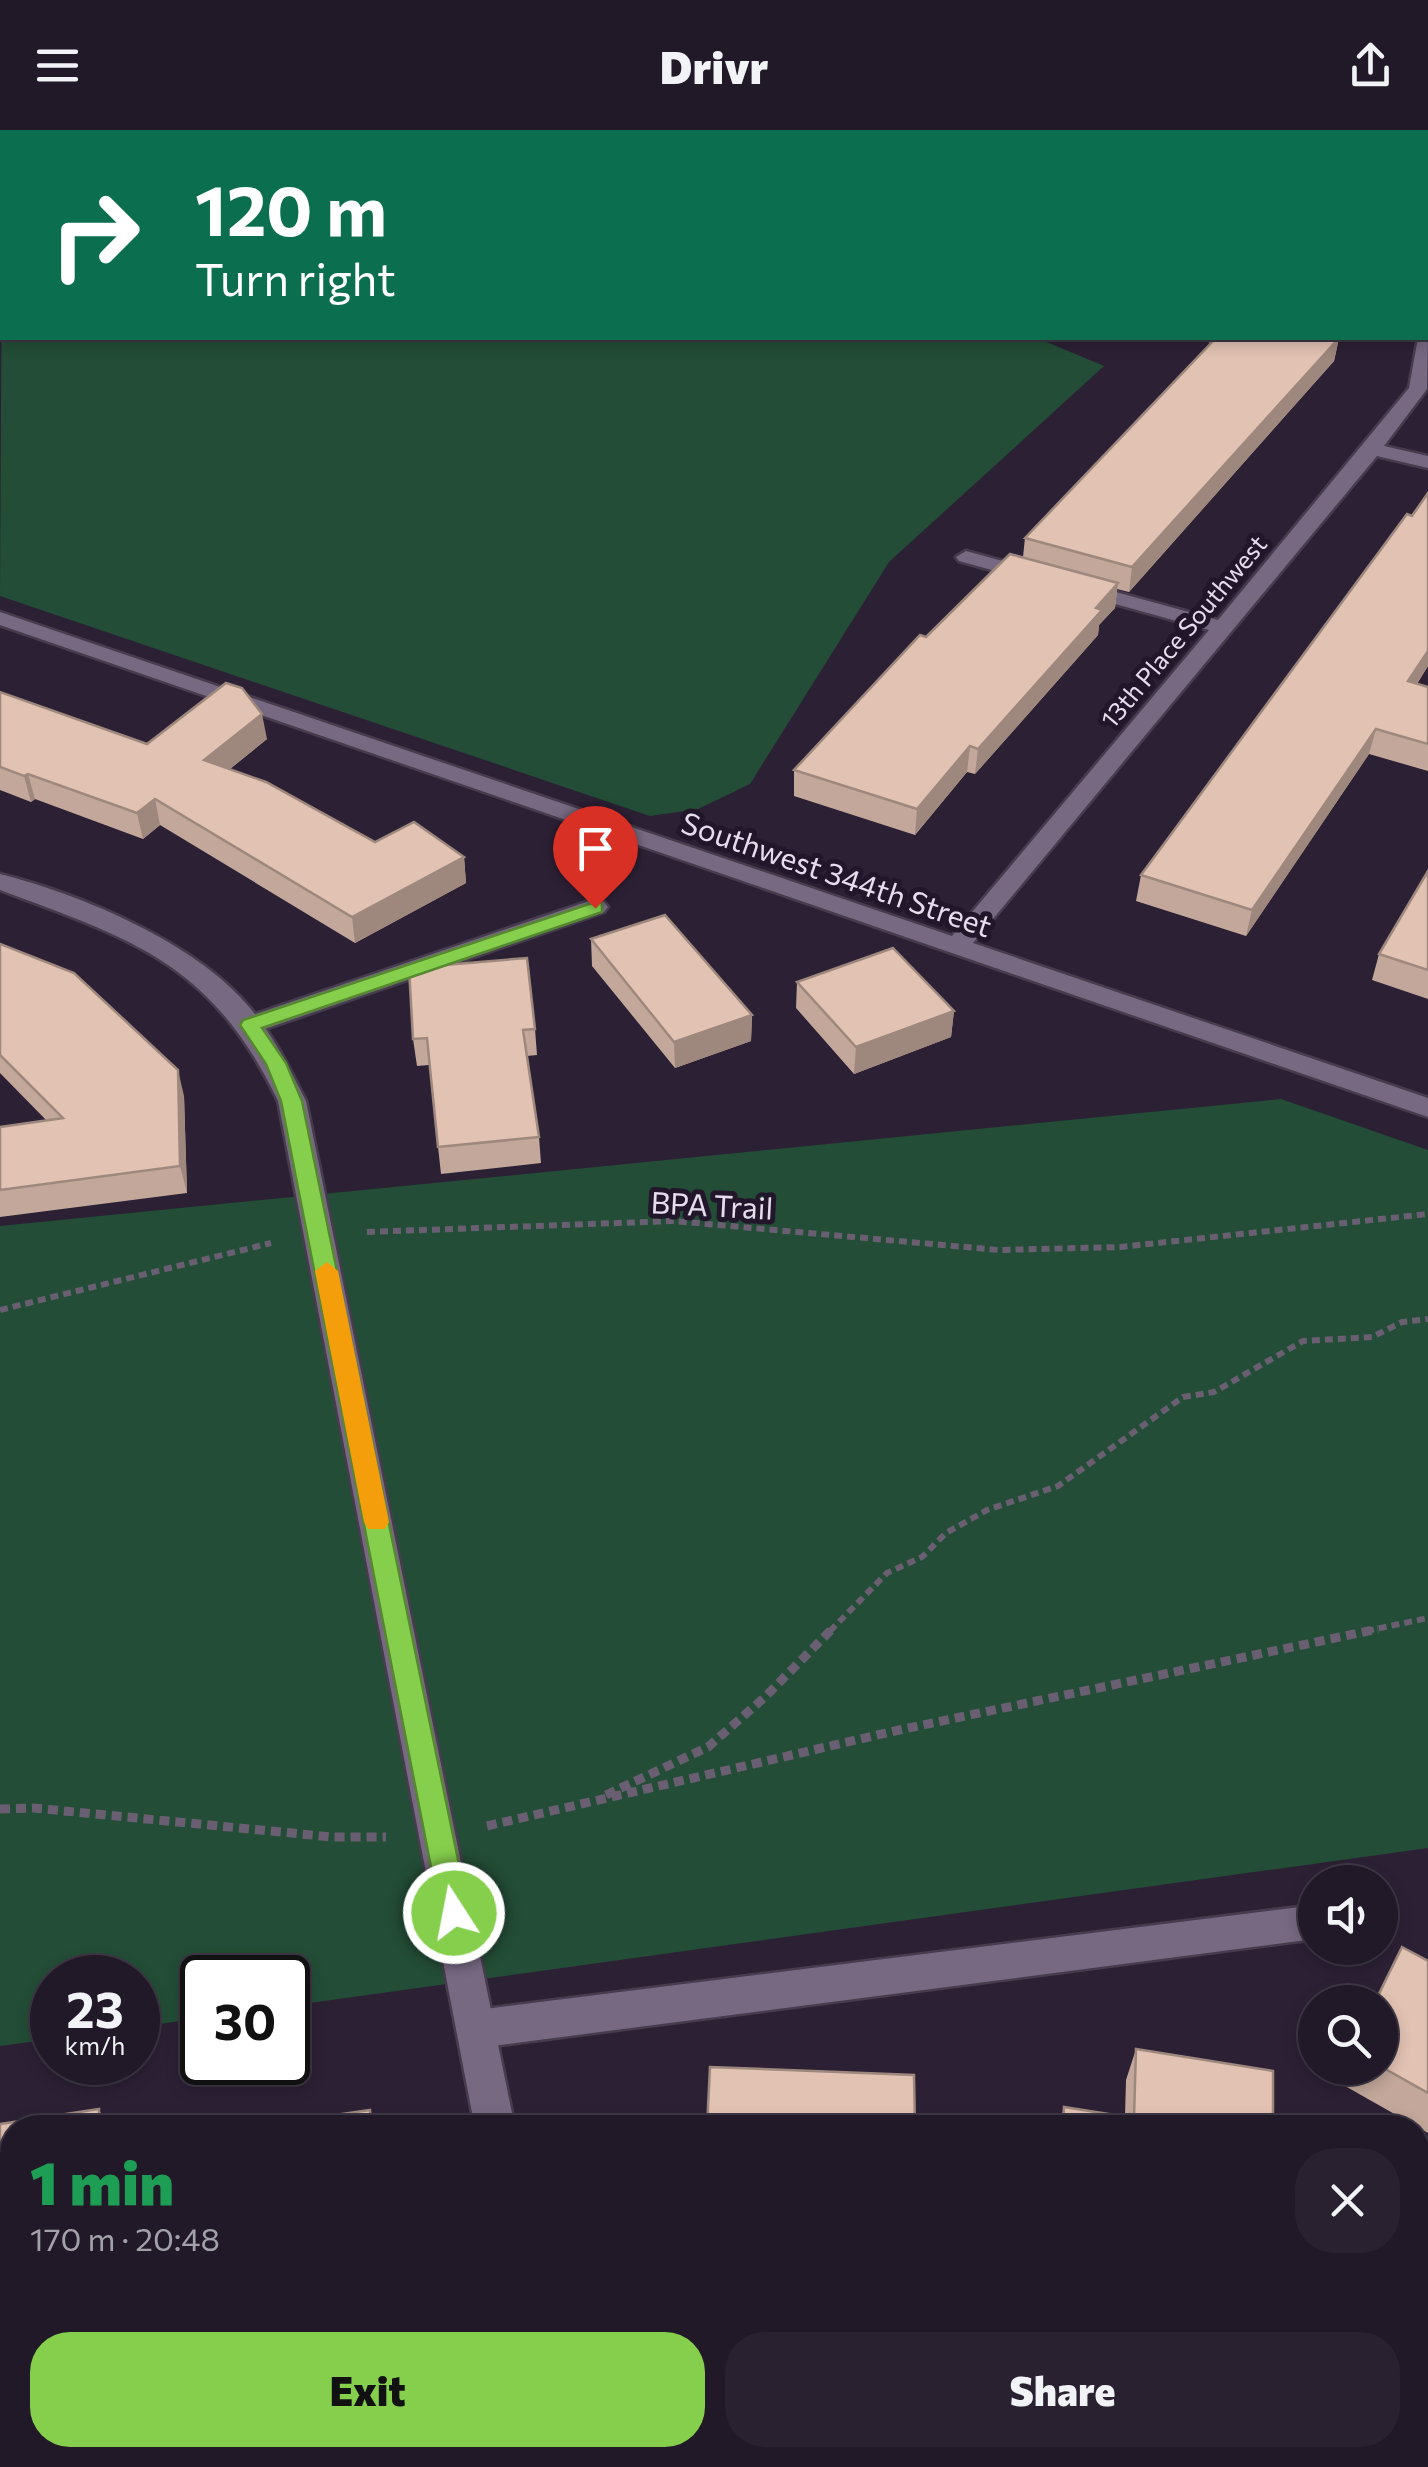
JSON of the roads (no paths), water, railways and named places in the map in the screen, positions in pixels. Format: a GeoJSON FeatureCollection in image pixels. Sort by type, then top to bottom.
{"type":"FeatureCollection","features":[{"type":"Feature","properties":{"kind":"street","name":"13th Place Southwest"},"geometry":{"type":"LineString","coordinates":[[956,947],[1372,449],[1418,389],[1427,340]]}},
{"type":"Feature","properties":{"kind":"street"},"geometry":{"type":"LineString","coordinates":[[1372,449],[1428,462]]}},
{"type":"Feature","properties":{"kind":"street"},"geometry":{"type":"LineString","coordinates":[[966,557],[1221,627]]}},
{"type":"Feature","properties":{"kind":"street","name":"Southwest 344th Street"},"geometry":{"type":"LineString","coordinates":[[0,618],[1428,1108]]}},
{"type":"Feature","properties":{"kind":"street"},"geometry":{"type":"LineString","coordinates":[[0,881],[138,934],[193,968],[250,1025],[276,1063],[292,1101],[478,2028],[492,2115]]}},
{"type":"Feature","properties":{"kind":"street"},"geometry":{"type":"LineString","coordinates":[[250,1025],[595,908]]}},
{"type":"Feature","properties":{"kind":"street"},"geometry":{"type":"LineString","coordinates":[[478,2028],[1298,1924]]}}]}
